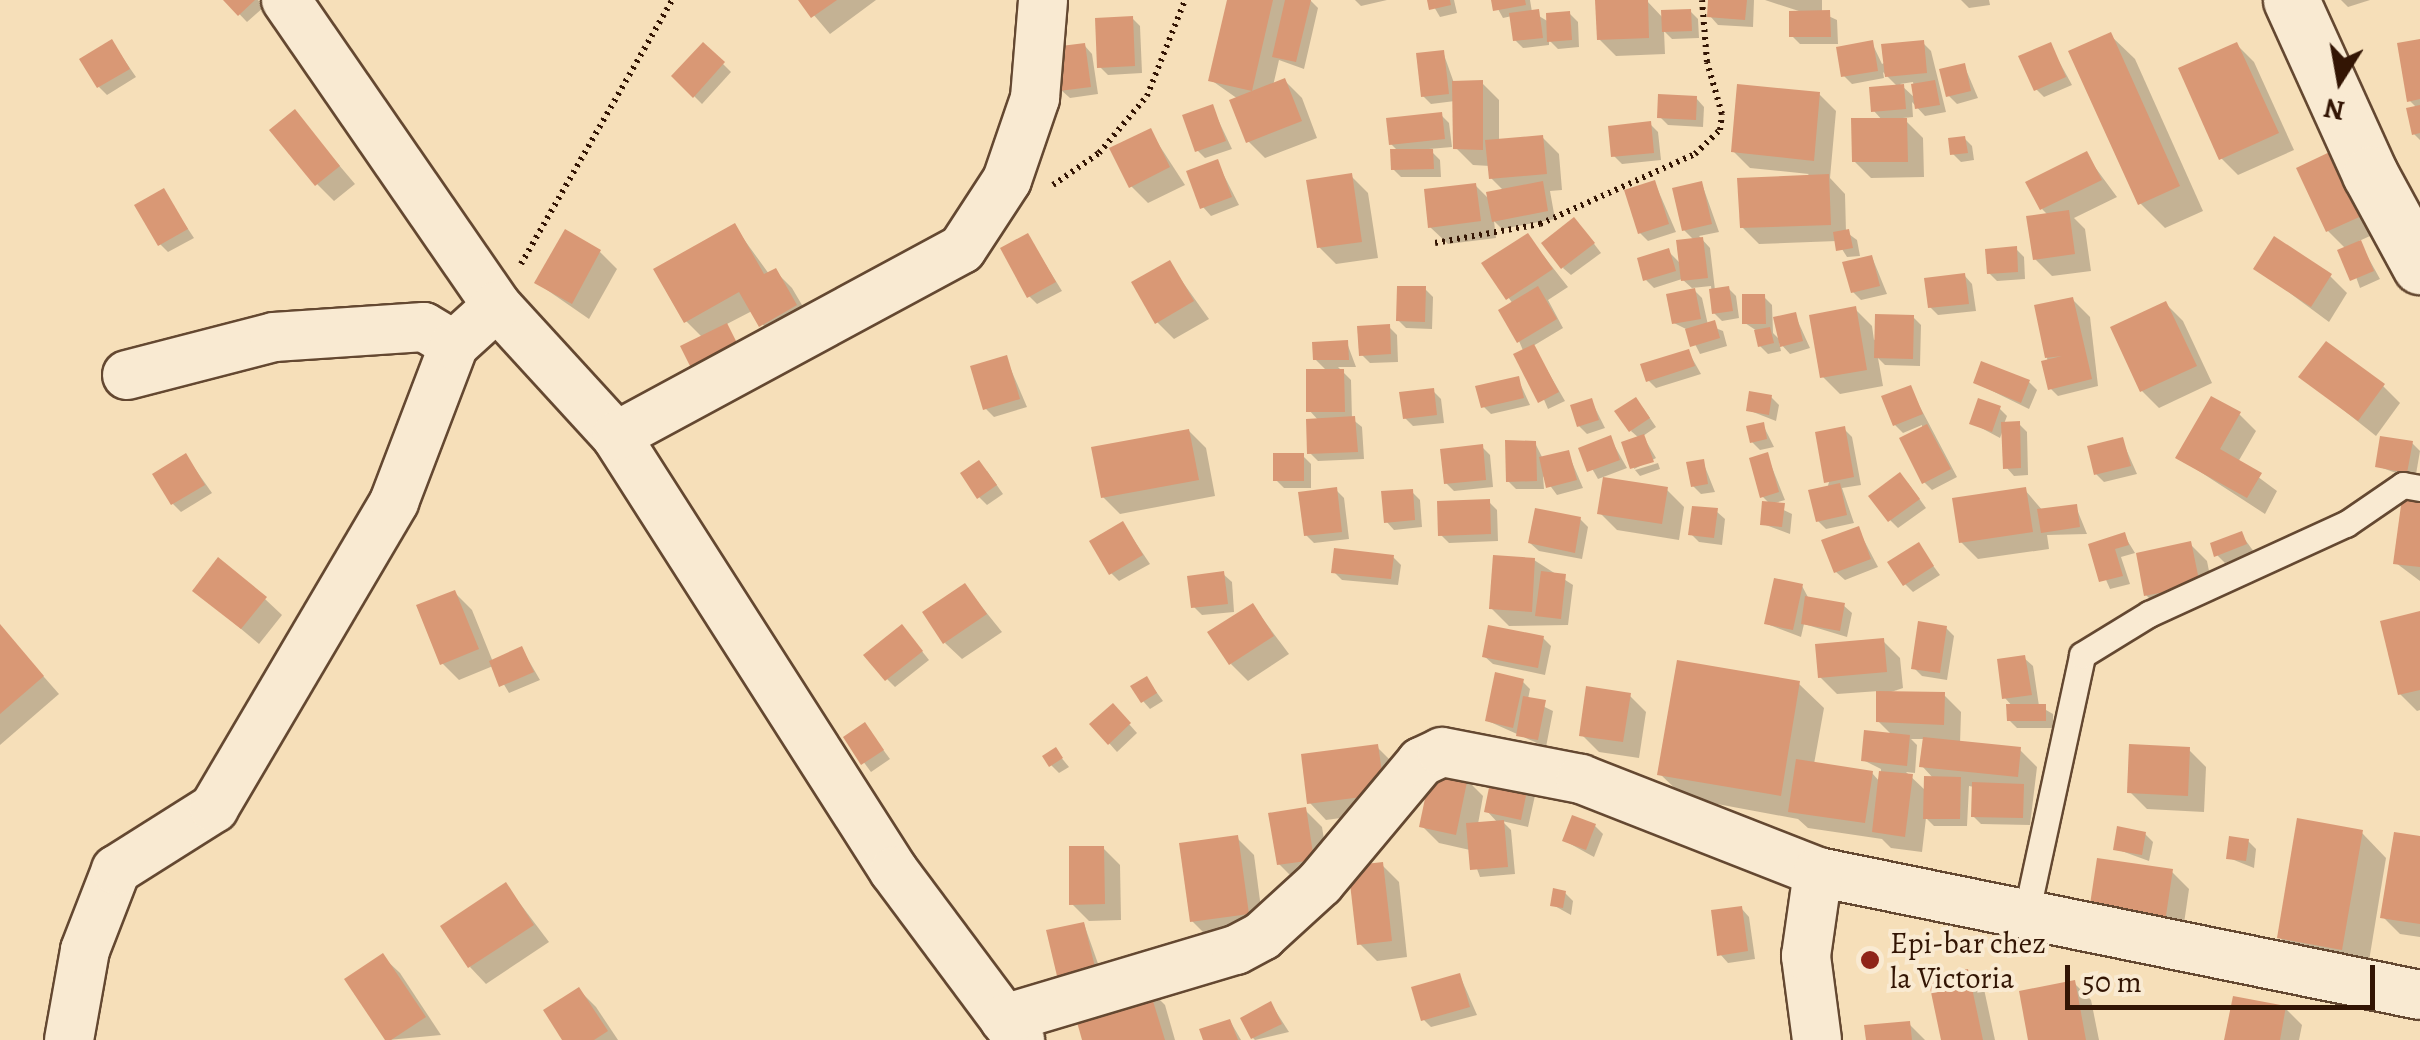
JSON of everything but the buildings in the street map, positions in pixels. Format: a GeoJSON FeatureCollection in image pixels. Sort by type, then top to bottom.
{"type":"FeatureCollection","features":[{"type":"Feature","properties":{"kind":"street"},"geometry":{"type":"LineString","coordinates":[[286,0],[497,306],[616,436],[894,871],[1012,1029],[1236,950],[1262,936],[1320,882],[1421,762],[1442,752],[1581,779],[1818,872],[2420,994]]}},
{"type":"Feature","properties":{"kind":"street"},"geometry":{"type":"LineString","coordinates":[[616,436],[962,249],[1007,180],[1035,98],[1043,0]]}},
{"type":"Feature","properties":{"kind":"street"},"geometry":{"type":"LineString","coordinates":[[2291,0],[2370,174],[2420,266]]}},
{"type":"Feature","properties":{"kind":"street"},"geometry":{"type":"LineString","coordinates":[[69,1040],[85,950],[116,870],[214,808],[394,502],[454,345],[497,306]]}},
{"type":"Feature","properties":{"kind":"street"},"geometry":{"type":"LineString","coordinates":[[127,375],[274,337],[424,327],[454,345]]}},
{"type":"Feature","properties":{"kind":"street"},"geometry":{"type":"LineString","coordinates":[[1817,1040],[1806,956],[1818,872]]}},
{"type":"Feature","properties":{"kind":"lane"},"geometry":{"type":"LineString","coordinates":[[2026,915],[2082,655],[2149,614],[2346,524],[2404,486],[2420,488]]}},
{"type":"Feature","properties":{"kind":"path"},"geometry":{"type":"LineString","coordinates":[[497,306],[672,0]]}},
{"type":"Feature","properties":{"kind":"path"},"geometry":{"type":"LineString","coordinates":[[1038,196],[1099,153],[1147,96],[1185,0]]}},
{"type":"Feature","properties":{"kind":"path"},"geometry":{"type":"LineString","coordinates":[[1436,243],[1540,224],[1695,154],[1720,130],[1722,114],[1707,62],[1702,0]]}},
{"type":"Feature","properties":{"kind":"place","name":"Epi-bar chez la Victoria"},"geometry":{"type":"Point","coordinates":[1870,960]}}]}
